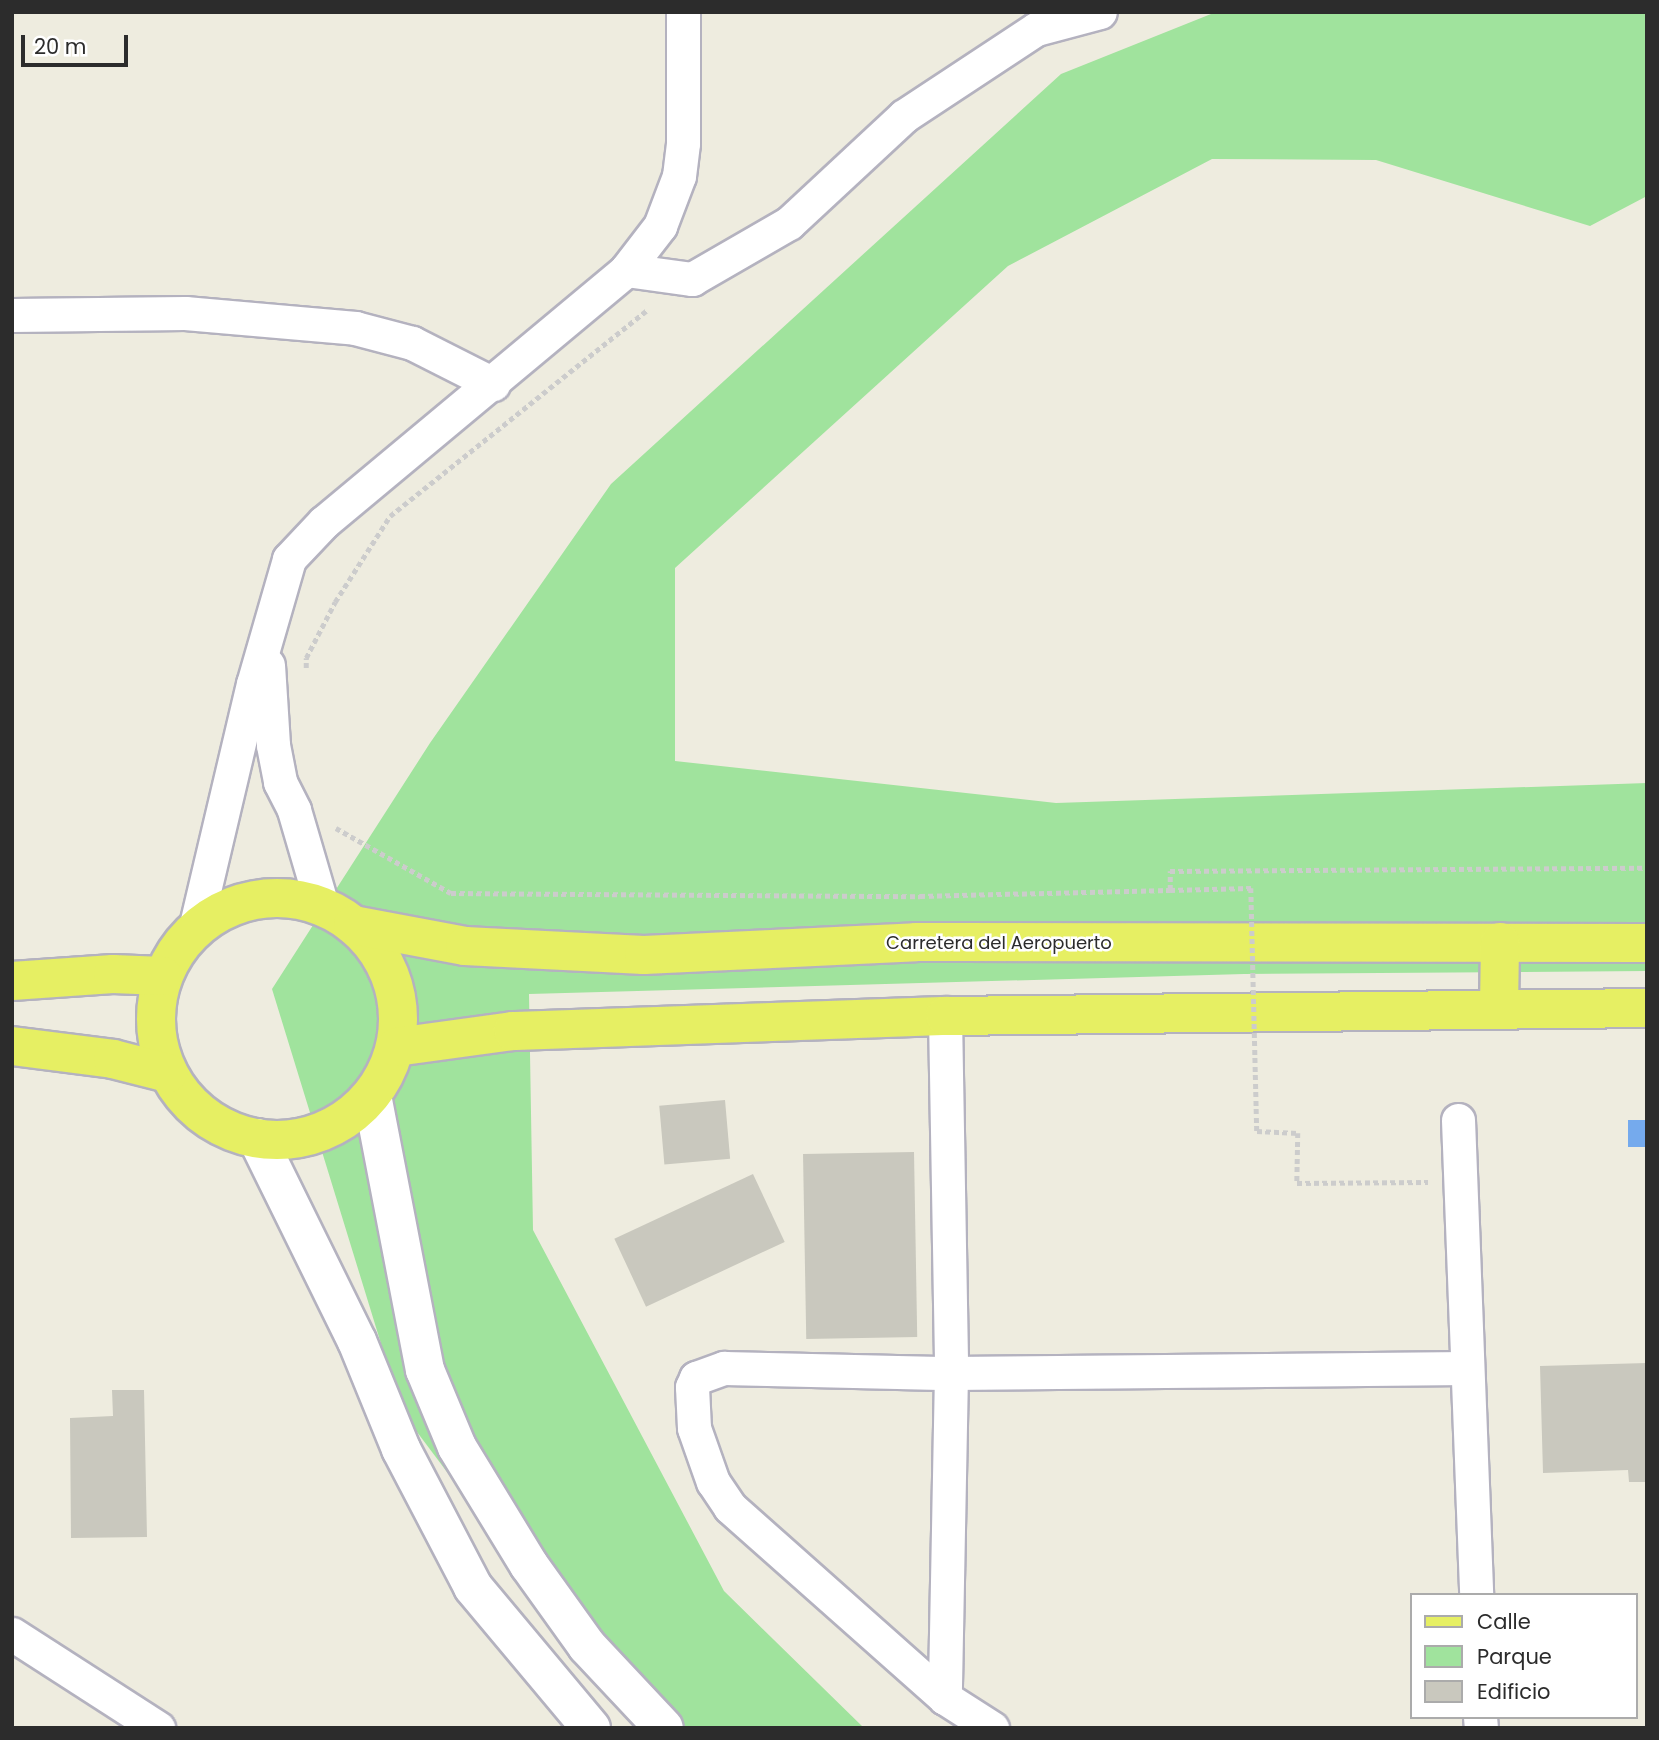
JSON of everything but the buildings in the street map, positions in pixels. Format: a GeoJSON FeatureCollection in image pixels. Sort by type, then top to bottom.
{"type":"FeatureCollection","features":[{"type":"Feature","properties":{"kind":"main road"},"geometry":{"type":"LineString","coordinates":[[296,899],[338,916],[376,950],[392,980],[398,1013],[396,1047],[372,1095],[348,1116],[320,1132],[289,1139],[257,1138],[205,1116],[168,1073],[155,1026],[163,976],[195,929],[242,903],[296,899]]}},
{"type":"Feature","properties":{"kind":"main road","name":"Carretera del Aeropuerto"},"geometry":{"type":"LineString","coordinates":[[338,916],[465,946],[644,955],[916,942],[1647,943]]}},
{"type":"Feature","properties":{"kind":"main road"},"geometry":{"type":"LineString","coordinates":[[1499,1009],[1500,942]]}},
{"type":"Feature","properties":{"kind":"main road"},"geometry":{"type":"LineString","coordinates":[[12,981],[113,974],[163,976]]}},
{"type":"Feature","properties":{"kind":"main road"},"geometry":{"type":"LineString","coordinates":[[396,1047],[513,1031],[945,1016],[1647,1008]]}},
{"type":"Feature","properties":{"kind":"main road"},"geometry":{"type":"LineString","coordinates":[[12,1046],[113,1059],[168,1073]]}},
{"type":"Feature","properties":{"kind":"main road"},"geometry":{"type":"LineString","coordinates":[[372,1095],[425,1370],[457,1447],[529,1565],[587,1646],[664,1728]]}},
{"type":"Feature","properties":{"kind":"main road"},"geometry":{"type":"LineString","coordinates":[[257,1138],[357,1341],[401,1449],[473,1587],[591,1728]]}},
{"type":"Feature","properties":{"kind":"street"},"geometry":{"type":"LineString","coordinates":[[195,929],[289,559],[334,513],[493,384],[626,270],[660,226],[679,176],[685,110],[682,12]]}},
{"type":"Feature","properties":{"kind":"street"},"geometry":{"type":"LineString","coordinates":[[626,270],[692,279],[789,223],[904,116],[1025,37],[1100,12]]}},
{"type":"Feature","properties":{"kind":"street"},"geometry":{"type":"LineString","coordinates":[[12,314],[185,313],[355,328],[412,343],[493,384]]}},
{"type":"Feature","properties":{"kind":"street"},"geometry":{"type":"LineString","coordinates":[[267,642],[273,745],[280,782],[338,916]]}},
{"type":"Feature","properties":{"kind":"street"},"geometry":{"type":"LineString","coordinates":[[945,1016],[951,1373],[945,1698]]}},
{"type":"Feature","properties":{"kind":"street"},"geometry":{"type":"LineString","coordinates":[[1458,1120],[1476,1593]]}},
{"type":"Feature","properties":{"kind":"street"},"geometry":{"type":"LineString","coordinates":[[992,1728],[945,1698],[730,1507],[713,1482],[694,1428],[692,1387],[706,1372],[724,1368],[951,1373],[1467,1368]]}},
{"type":"Feature","properties":{"kind":"street"},"geometry":{"type":"LineString","coordinates":[[12,1634],[158,1728]]}},
{"type":"Feature","properties":{"kind":"path"},"geometry":{"type":"LineString","coordinates":[[305,681],[306,657],[335,602],[390,516],[634,318],[692,279]]}},
{"type":"Feature","properties":{"kind":"path"},"geometry":{"type":"LineString","coordinates":[[328,823],[451,893],[920,896],[1251,888],[1257,1130],[1298,1132],[1297,1183],[1460,1182]]}},
{"type":"Feature","properties":{"kind":"path"},"geometry":{"type":"LineString","coordinates":[[1170,890],[1170,871],[1647,868]]}},
{"type":"Feature","properties":{"kind":"green space"},"geometry":{"type":"Polygon","coordinates":[[[1216,12],[1647,12],[1647,196],[1590,226],[1376,160],[1212,159],[1008,266],[675,568],[675,761],[1056,803],[1647,783],[1647,971],[1244,974],[529,994],[533,1230],[724,1591],[864,1728],[639,1728],[402,1412],[272,989],[430,743],[611,484],[1061,74],[1216,12]]]}},
{"type":"Feature","properties":{"kind":"water"},"geometry":{"type":"Polygon","coordinates":[[[1628,1120],[1647,1120],[1647,1147],[1628,1147],[1628,1120]]]}}]}
